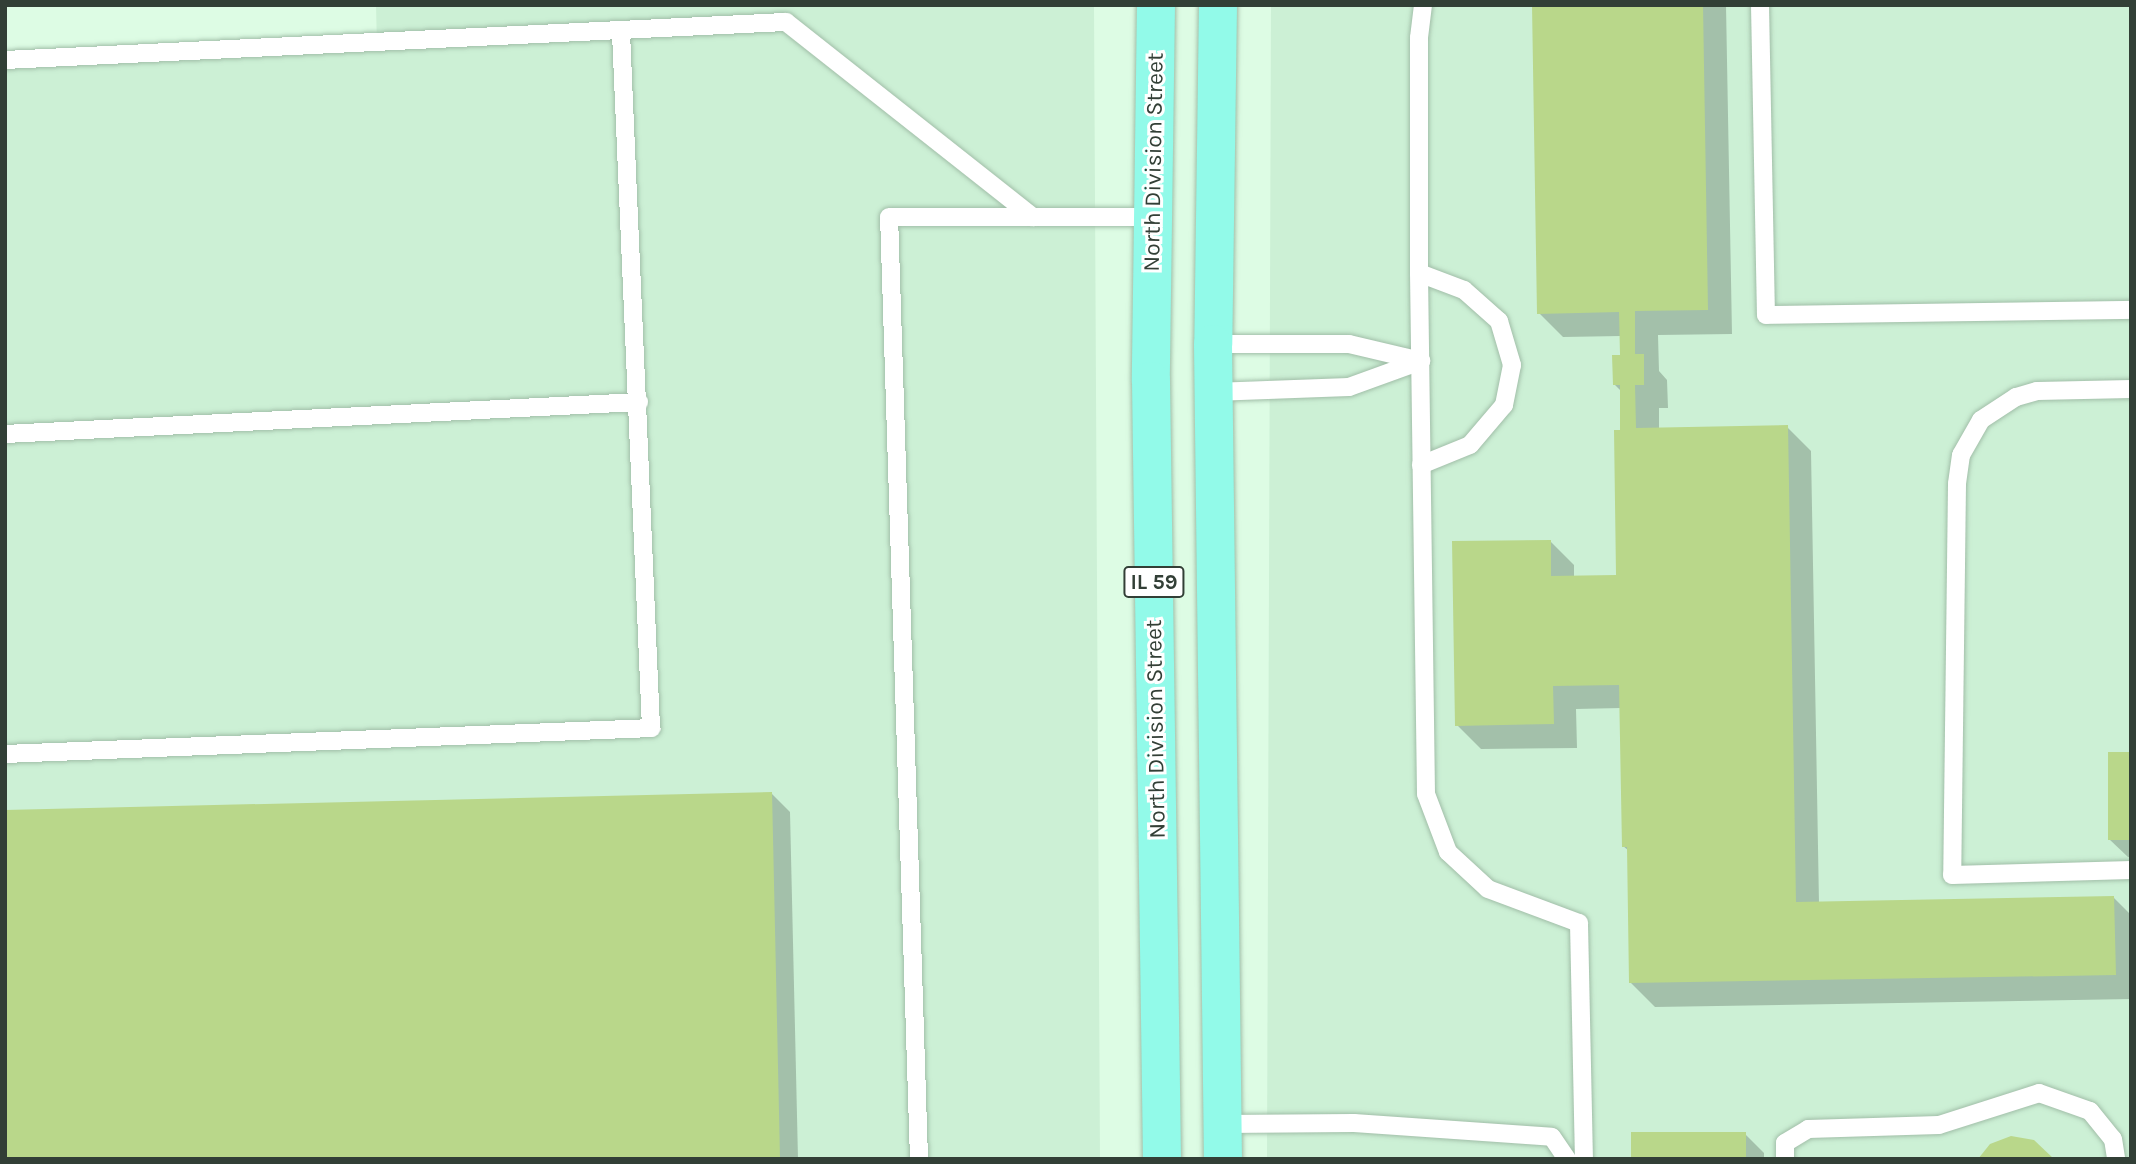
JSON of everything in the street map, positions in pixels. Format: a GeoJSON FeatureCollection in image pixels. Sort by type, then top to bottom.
{"type":"FeatureCollection","features":[{"type":"Feature","properties":{"kind":"main road","name":"North Division Street"},"geometry":{"type":"LineString","coordinates":[[1156,5],[1151,381],[1162,1159]]}},
{"type":"Feature","properties":{"kind":"main road","name":"IL 59"},"geometry":{"type":"LineString","coordinates":[[1218,5],[1213,392],[1223,1141]]}},
{"type":"Feature","properties":{"kind":"lane"},"geometry":{"type":"LineString","coordinates":[[1423,5],[1419,38],[1419,273],[1426,794],[1448,852],[1488,889],[1579,923],[1584,1159]]}},
{"type":"Feature","properties":{"kind":"lane"},"geometry":{"type":"LineString","coordinates":[[1760,5],[1766,315],[2131,310]]}},
{"type":"Feature","properties":{"kind":"lane"},"geometry":{"type":"LineString","coordinates":[[5,60],[786,22],[1033,217]]}},
{"type":"Feature","properties":{"kind":"lane"},"geometry":{"type":"LineString","coordinates":[[5,754],[652,728],[621,32]]}},
{"type":"Feature","properties":{"kind":"lane"},"geometry":{"type":"LineString","coordinates":[[919,1159],[889,217],[1153,217]]}},
{"type":"Feature","properties":{"kind":"lane"},"geometry":{"type":"LineString","coordinates":[[1419,273],[1464,290],[1499,321],[1512,365],[1504,405],[1470,445],[1420,465]]}},
{"type":"Feature","properties":{"kind":"lane"},"geometry":{"type":"LineString","coordinates":[[1213,344],[1349,344],[1421,361]]}},
{"type":"Feature","properties":{"kind":"lane"},"geometry":{"type":"LineString","coordinates":[[1213,392],[1349,387],[1421,361]]}},
{"type":"Feature","properties":{"kind":"lane"},"geometry":{"type":"LineString","coordinates":[[2131,389],[2037,391],[2016,397],[1981,420],[1961,455],[1957,484],[1952,875],[2131,870]]}},
{"type":"Feature","properties":{"kind":"lane"},"geometry":{"type":"LineString","coordinates":[[5,434],[639,402]]}},
{"type":"Feature","properties":{"kind":"lane"},"geometry":{"type":"LineString","coordinates":[[1785,1159],[1785,1143],[1808,1129],[1939,1125],[2039,1093],[2090,1111],[2113,1139],[2116,1159]]}},
{"type":"Feature","properties":{"kind":"lane"},"geometry":{"type":"LineString","coordinates":[[1223,1141],[1353,1123],[1552,1137],[1567,1159]]}},
{"type":"Feature","properties":{"kind":"shaded area"},"geometry":{"type":"Polygon","coordinates":[[[376,5],[1094,5],[1100,1159],[5,1159],[5,65],[377,47],[376,5]]]}},
{"type":"Feature","properties":{"kind":"shaded area"},"geometry":{"type":"Polygon","coordinates":[[[1271,5],[2131,5],[2131,1159],[1267,1159],[1271,5]]]}},
{"type":"Feature","properties":{"kind":"building"},"geometry":{"type":"Polygon","coordinates":[[[1532,5],[1703,5],[1708,310],[1635,311],[1635,354],[1644,354],[1644,385],[1635,385],[1636,428],[1788,425],[1796,902],[2114,896],[2116,975],[1629,983],[1627,847],[1622,847],[1619,685],[1553,686],[1554,724],[1455,726],[1452,541],[1551,540],[1551,576],[1616,575],[1614,430],[1620,430],[1620,385],[1613,385],[1612,355],[1620,355],[1619,312],[1537,314],[1532,5]]]}},
{"type":"Feature","properties":{"kind":"building"},"geometry":{"type":"Polygon","coordinates":[[[2108,752],[2131,752],[2131,840],[2108,840],[2108,752]]]}},
{"type":"Feature","properties":{"kind":"building"},"geometry":{"type":"Polygon","coordinates":[[[772,792],[780,1159],[5,1159],[5,810],[772,792]]]}},
{"type":"Feature","properties":{"kind":"building"},"geometry":{"type":"Polygon","coordinates":[[[1631,1132],[1746,1132],[1746,1159],[1631,1159],[1631,1132]]]}},
{"type":"Feature","properties":{"kind":"building"},"geometry":{"type":"Polygon","coordinates":[[[2011,1136],[2034,1140],[2054,1159],[1978,1159],[1990,1144],[2011,1136]]]}}]}
